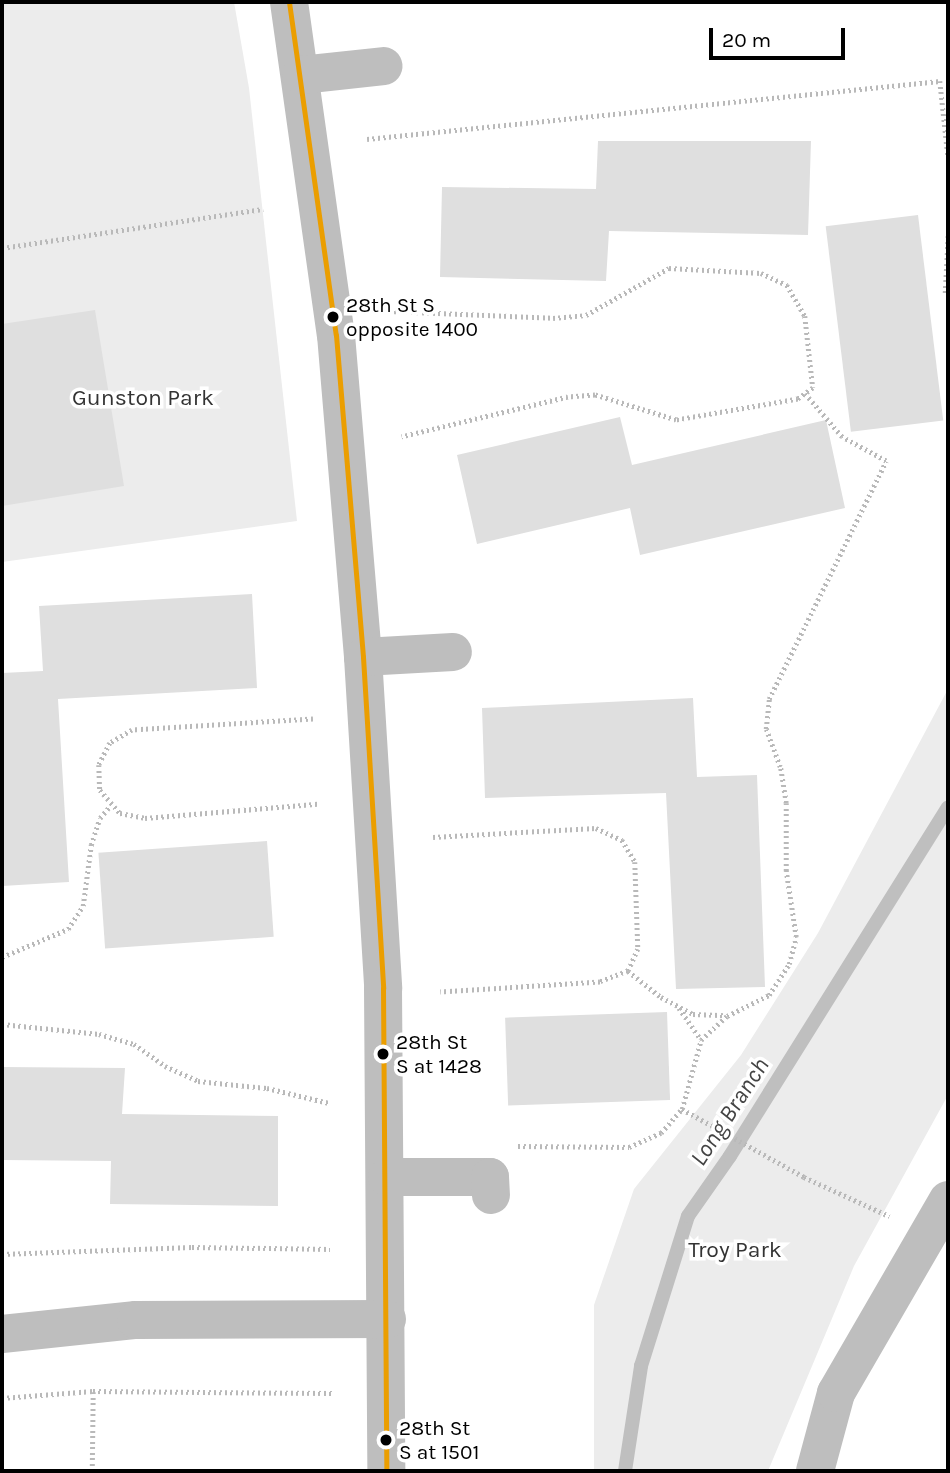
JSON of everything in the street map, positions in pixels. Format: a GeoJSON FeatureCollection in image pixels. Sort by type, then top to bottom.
{"type":"FeatureCollection","features":[{"type":"Feature","properties":{"kind":"street"},"geometry":{"type":"LineString","coordinates":[[289,2],[336,335],[363,657],[383,988],[387,1177],[386,1471]]}},
{"type":"Feature","properties":{"kind":"street"},"geometry":{"type":"LineString","coordinates":[[301,75],[384,66]]}},
{"type":"Feature","properties":{"kind":"street"},"geometry":{"type":"LineString","coordinates":[[363,657],[453,652]]}},
{"type":"Feature","properties":{"kind":"street"},"geometry":{"type":"LineString","coordinates":[[387,1177],[490,1178],[491,1195]]}},
{"type":"Feature","properties":{"kind":"street"},"geometry":{"type":"LineString","coordinates":[[815,1471],[836,1393],[948,1200]]}},
{"type":"Feature","properties":{"kind":"street"},"geometry":{"type":"LineString","coordinates":[[2,1334],[136,1320],[387,1319]]}},
{"type":"Feature","properties":{"kind":"path"},"geometry":{"type":"LineString","coordinates":[[367,139],[940,81],[948,156]]}},
{"type":"Feature","properties":{"kind":"path"},"geometry":{"type":"LineString","coordinates":[[2,248],[263,209]]}},
{"type":"Feature","properties":{"kind":"path"},"geometry":{"type":"LineString","coordinates":[[945,293],[948,233]]}},
{"type":"Feature","properties":{"kind":"path"},"geometry":{"type":"LineString","coordinates":[[389,311],[553,318],[586,315],[669,268],[761,273],[787,285],[805,316],[813,388],[805,394],[713,416],[676,420],[595,395],[568,397],[402,437]]}},
{"type":"Feature","properties":{"kind":"path"},"geometry":{"type":"LineString","coordinates":[[509,1146],[629,1147],[661,1133],[682,1109],[701,1040],[727,1016],[769,995],[789,964],[796,937],[786,871],[786,803],[780,767],[766,729],[768,699],[886,461],[842,437],[805,394]]}},
{"type":"Feature","properties":{"kind":"path"},"geometry":{"type":"LineString","coordinates":[[313,719],[132,730],[110,743],[99,765],[100,790],[110,806],[145,818],[317,804]]}},
{"type":"Feature","properties":{"kind":"path"},"geometry":{"type":"LineString","coordinates":[[2,957],[68,929],[83,906],[91,845],[100,818],[110,806]]}},
{"type":"Feature","properties":{"kind":"path"},"geometry":{"type":"LineString","coordinates":[[433,837],[596,828],[622,840],[635,862],[638,949],[628,971],[600,982],[440,992]]}},
{"type":"Feature","properties":{"kind":"path"},"geometry":{"type":"LineString","coordinates":[[628,971],[692,1014],[727,1016]]}},
{"type":"Feature","properties":{"kind":"path"},"geometry":{"type":"LineString","coordinates":[[678,1006],[701,1040]]}},
{"type":"Feature","properties":{"kind":"path"},"geometry":{"type":"LineString","coordinates":[[2,1024],[99,1034],[134,1044],[165,1066],[198,1081],[267,1088],[329,1103]]}},
{"type":"Feature","properties":{"kind":"path"},"geometry":{"type":"LineString","coordinates":[[682,1109],[804,1177],[845,1192],[893,1218]]}},
{"type":"Feature","properties":{"kind":"path"},"geometry":{"type":"LineString","coordinates":[[2,1254],[192,1247],[330,1249]]}},
{"type":"Feature","properties":{"kind":"path"},"geometry":{"type":"LineString","coordinates":[[2,1398],[93,1391],[332,1393]]}},
{"type":"Feature","properties":{"kind":"path"},"geometry":{"type":"LineString","coordinates":[[92,1471],[93,1391]]}},
{"type":"Feature","properties":{"kind":"green space","name":"Gunston Park"},"geometry":{"type":"Polygon","coordinates":[[[2,2],[234,2],[249,88],[297,521],[2,562],[2,2]]]}},
{"type":"Feature","properties":{"kind":"green space","name":"Troy Park"},"geometry":{"type":"Polygon","coordinates":[[[948,689],[948,1095],[854,1266],[768,1471],[594,1471],[594,1305],[634,1189],[741,1055],[818,933],[948,689]]]}},
{"type":"Feature","properties":{"kind":"building"},"geometry":{"type":"Polygon","coordinates":[[[598,141],[811,141],[808,235],[609,231],[606,281],[440,277],[442,187],[596,189],[598,141]]]}},
{"type":"Feature","properties":{"kind":"building"},"geometry":{"type":"Polygon","coordinates":[[[918,215],[943,420],[851,432],[826,226],[918,215]]]}},
{"type":"Feature","properties":{"kind":"building"},"geometry":{"type":"Polygon","coordinates":[[[95,310],[124,486],[2,506],[2,324],[95,310]]]}},
{"type":"Feature","properties":{"kind":"building"},"geometry":{"type":"Polygon","coordinates":[[[620,417],[632,465],[826,420],[845,508],[640,555],[630,508],[477,544],[457,455],[620,417]]]}},
{"type":"Feature","properties":{"kind":"building"},"geometry":{"type":"Polygon","coordinates":[[[252,594],[257,688],[58,699],[69,882],[2,886],[2,673],[43,671],[39,606],[252,594]]]}},
{"type":"Feature","properties":{"kind":"building"},"geometry":{"type":"Polygon","coordinates":[[[693,698],[697,777],[757,775],[765,987],[676,989],[666,793],[485,798],[482,708],[693,698]]]}},
{"type":"Feature","properties":{"kind":"building"},"geometry":{"type":"Polygon","coordinates":[[[267,841],[274,937],[105,949],[98,853],[267,841]]]}},
{"type":"Feature","properties":{"kind":"building"},"geometry":{"type":"Polygon","coordinates":[[[667,1012],[670,1100],[508,1106],[505,1018],[667,1012]]]}},
{"type":"Feature","properties":{"kind":"building"},"geometry":{"type":"Polygon","coordinates":[[[2,1067],[125,1068],[122,1114],[278,1116],[278,1206],[110,1204],[111,1161],[2,1160],[2,1067]]]}},
{"type":"Feature","properties":{"kind":"waterway","name":"Long Branch"},"geometry":{"type":"LineString","coordinates":[[625,1471],[641,1366],[688,1216],[730,1156],[948,807]]}},
{"type":"Feature","properties":{"kind":"transit line"},"geometry":{"type":"LineString","coordinates":[[289,2],[336,335],[363,657],[383,988],[386,1471]]}},
{"type":"Feature","properties":{"kind":"place","name":"28th St S opposite 1400"},"geometry":{"type":"Point","coordinates":[333,317]}},
{"type":"Feature","properties":{"kind":"place","name":"28th St S at 1428"},"geometry":{"type":"Point","coordinates":[383,1054]}},
{"type":"Feature","properties":{"kind":"place","name":"28th St S at 1501"},"geometry":{"type":"Point","coordinates":[386,1440]}}]}
